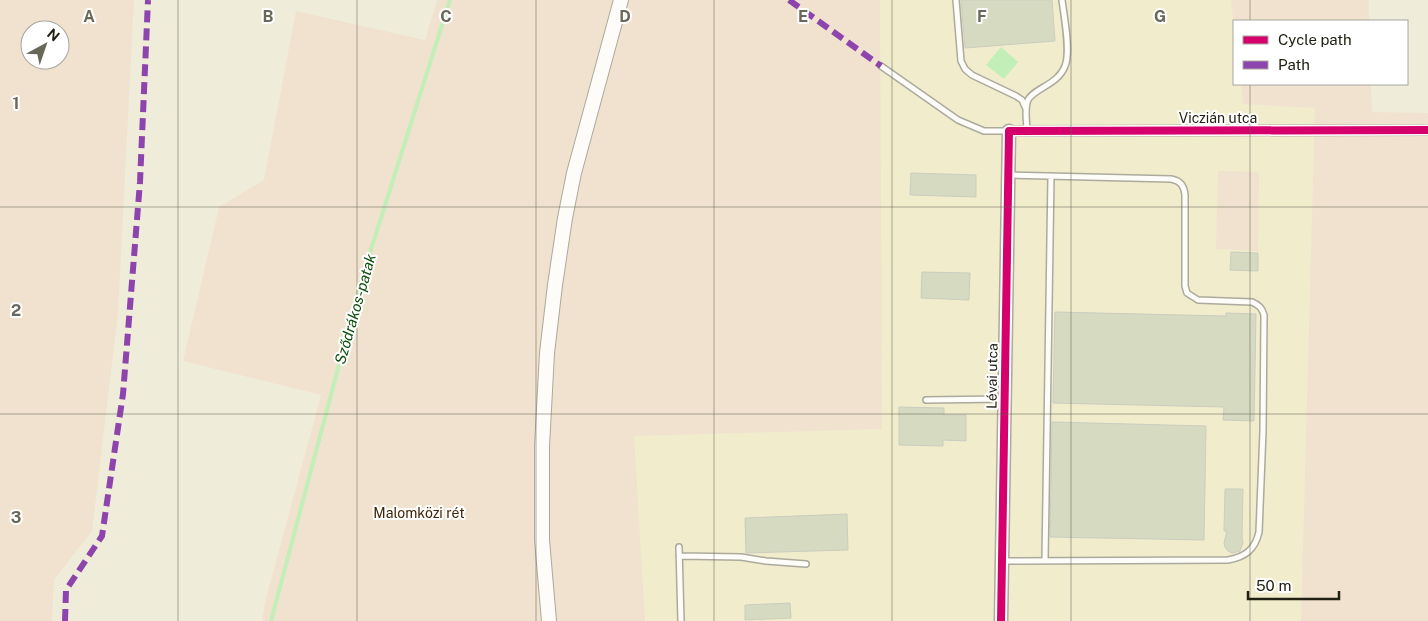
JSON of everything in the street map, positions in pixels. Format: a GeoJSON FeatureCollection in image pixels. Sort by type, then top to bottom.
{"type":"FeatureCollection","features":[{"type":"Feature","properties":{"kind":"main road"},"geometry":{"type":"LineString","coordinates":[[549,621],[542,531],[542,446],[547,353],[565,218],[574,173],[620,0]]}},
{"type":"Feature","properties":{"kind":"street","name":"Viczián utca"},"geometry":{"type":"LineString","coordinates":[[1009,131],[1428,130]]}},
{"type":"Feature","properties":{"kind":"street","name":"Lévai utca"},"geometry":{"type":"LineString","coordinates":[[1001,621],[1009,131]]}},
{"type":"Feature","properties":{"kind":"lane"},"geometry":{"type":"LineString","coordinates":[[956,0],[962,61],[965,68],[972,75],[1022,100],[1027,110]]}},
{"type":"Feature","properties":{"kind":"lane"},"geometry":{"type":"LineString","coordinates":[[1028,131],[1028,100],[1059,76],[1065,68],[1068,58],[1062,0]]}},
{"type":"Feature","properties":{"kind":"lane"},"geometry":{"type":"LineString","coordinates":[[881,66],[958,120],[984,131],[1009,131]]}},
{"type":"Feature","properties":{"kind":"lane"},"geometry":{"type":"LineString","coordinates":[[1002,560],[1228,560],[1244,555],[1254,546],[1259,532],[1263,431],[1264,315],[1262,308],[1252,302],[1198,300],[1187,293],[1185,286],[1185,195],[1182,185],[1177,180],[1171,179],[1008,175]]}},
{"type":"Feature","properties":{"kind":"lane"},"geometry":{"type":"LineString","coordinates":[[1044,560],[1051,176]]}},
{"type":"Feature","properties":{"kind":"lane"},"geometry":{"type":"LineString","coordinates":[[926,400],[1004,399]]}},
{"type":"Feature","properties":{"kind":"lane"},"geometry":{"type":"LineString","coordinates":[[679,548],[681,621]]}},
{"type":"Feature","properties":{"kind":"lane"},"geometry":{"type":"LineString","coordinates":[[680,556],[741,557],[806,564]]}},
{"type":"Feature","properties":{"kind":"shaded area"},"geometry":{"type":"Polygon","coordinates":[[[880,0],[1231,0],[1233,20],[1233,85],[1241,85],[1243,104],[1315,108],[1301,621],[645,621],[634,436],[882,429],[880,0]]]}},
{"type":"Feature","properties":{"kind":"shaded area"},"geometry":{"type":"Polygon","coordinates":[[[1001,47],[1018,62],[1004,79],[986,65],[1001,47]]]}},
{"type":"Feature","properties":{"kind":"green space"},"geometry":{"type":"Polygon","coordinates":[[[0,0],[134,0],[118,313],[92,531],[54,580],[52,621],[0,621],[0,0]]]}},
{"type":"Feature","properties":{"kind":"green space","name":"Malomközi rét"},"geometry":{"type":"Polygon","coordinates":[[[437,0],[880,0],[882,429],[634,436],[645,621],[262,621],[265,602],[321,395],[183,361],[219,207],[264,180],[296,11],[425,40],[437,0]]]}},
{"type":"Feature","properties":{"kind":"green space"},"geometry":{"type":"Polygon","coordinates":[[[1231,0],[1369,0],[1369,20],[1233,20],[1231,0]]]}},
{"type":"Feature","properties":{"kind":"green space"},"geometry":{"type":"Polygon","coordinates":[[[1241,85],[1371,85],[1372,112],[1428,113],[1428,621],[1301,621],[1315,108],[1243,104],[1241,85]]]}},
{"type":"Feature","properties":{"kind":"green space"},"geometry":{"type":"Polygon","coordinates":[[[1218,171],[1259,172],[1258,251],[1216,249],[1218,171]]]}},
{"type":"Feature","properties":{"kind":"building"},"geometry":{"type":"Polygon","coordinates":[[[961,0],[1052,0],[1055,41],[965,48],[961,0]]]}},
{"type":"Feature","properties":{"kind":"building"},"geometry":{"type":"Polygon","coordinates":[[[911,173],[976,175],[976,197],[910,195],[911,173]]]}},
{"type":"Feature","properties":{"kind":"building"},"geometry":{"type":"Polygon","coordinates":[[[1231,252],[1258,253],[1258,271],[1230,270],[1231,252]]]}},
{"type":"Feature","properties":{"kind":"building"},"geometry":{"type":"Polygon","coordinates":[[[922,272],[970,273],[969,300],[921,298],[922,272]]]}},
{"type":"Feature","properties":{"kind":"building"},"geometry":{"type":"Polygon","coordinates":[[[1055,312],[1226,316],[1226,313],[1256,314],[1254,421],[1223,420],[1224,407],[1053,403],[1055,312]]]}},
{"type":"Feature","properties":{"kind":"building"},"geometry":{"type":"Polygon","coordinates":[[[899,407],[944,408],[944,415],[966,415],[966,441],[943,440],[943,446],[899,445],[899,407]]]}},
{"type":"Feature","properties":{"kind":"building"},"geometry":{"type":"Polygon","coordinates":[[[1052,422],[1206,426],[1204,540],[1050,537],[1052,422]]]}},
{"type":"Feature","properties":{"kind":"building"},"geometry":{"type":"Polygon","coordinates":[[[1225,489],[1243,489],[1243,543],[1240,551],[1232,553],[1228,551],[1224,543],[1227,531],[1224,531],[1225,489]]]}},
{"type":"Feature","properties":{"kind":"building"},"geometry":{"type":"Polygon","coordinates":[[[847,514],[848,550],[746,553],[745,518],[847,514]]]}},
{"type":"Feature","properties":{"kind":"building"},"geometry":{"type":"Polygon","coordinates":[[[790,603],[791,618],[745,620],[745,605],[790,603]]]}},
{"type":"Feature","properties":{"kind":"waterway","name":"Sződrákos-patak"},"geometry":{"type":"LineString","coordinates":[[271,621],[362,278],[450,0]]}},
{"type":"Feature","properties":{"kind":"marked path"},"geometry":{"type":"LineString","coordinates":[[65,621],[66,590],[102,536],[123,394],[140,182],[148,0]]}},
{"type":"Feature","properties":{"kind":"marked path"},"geometry":{"type":"LineString","coordinates":[[789,0],[881,66]]}},
{"type":"Feature","properties":{"kind":"cycle path"},"geometry":{"type":"LineString","coordinates":[[1001,621],[1009,131],[1428,130]]}}]}
